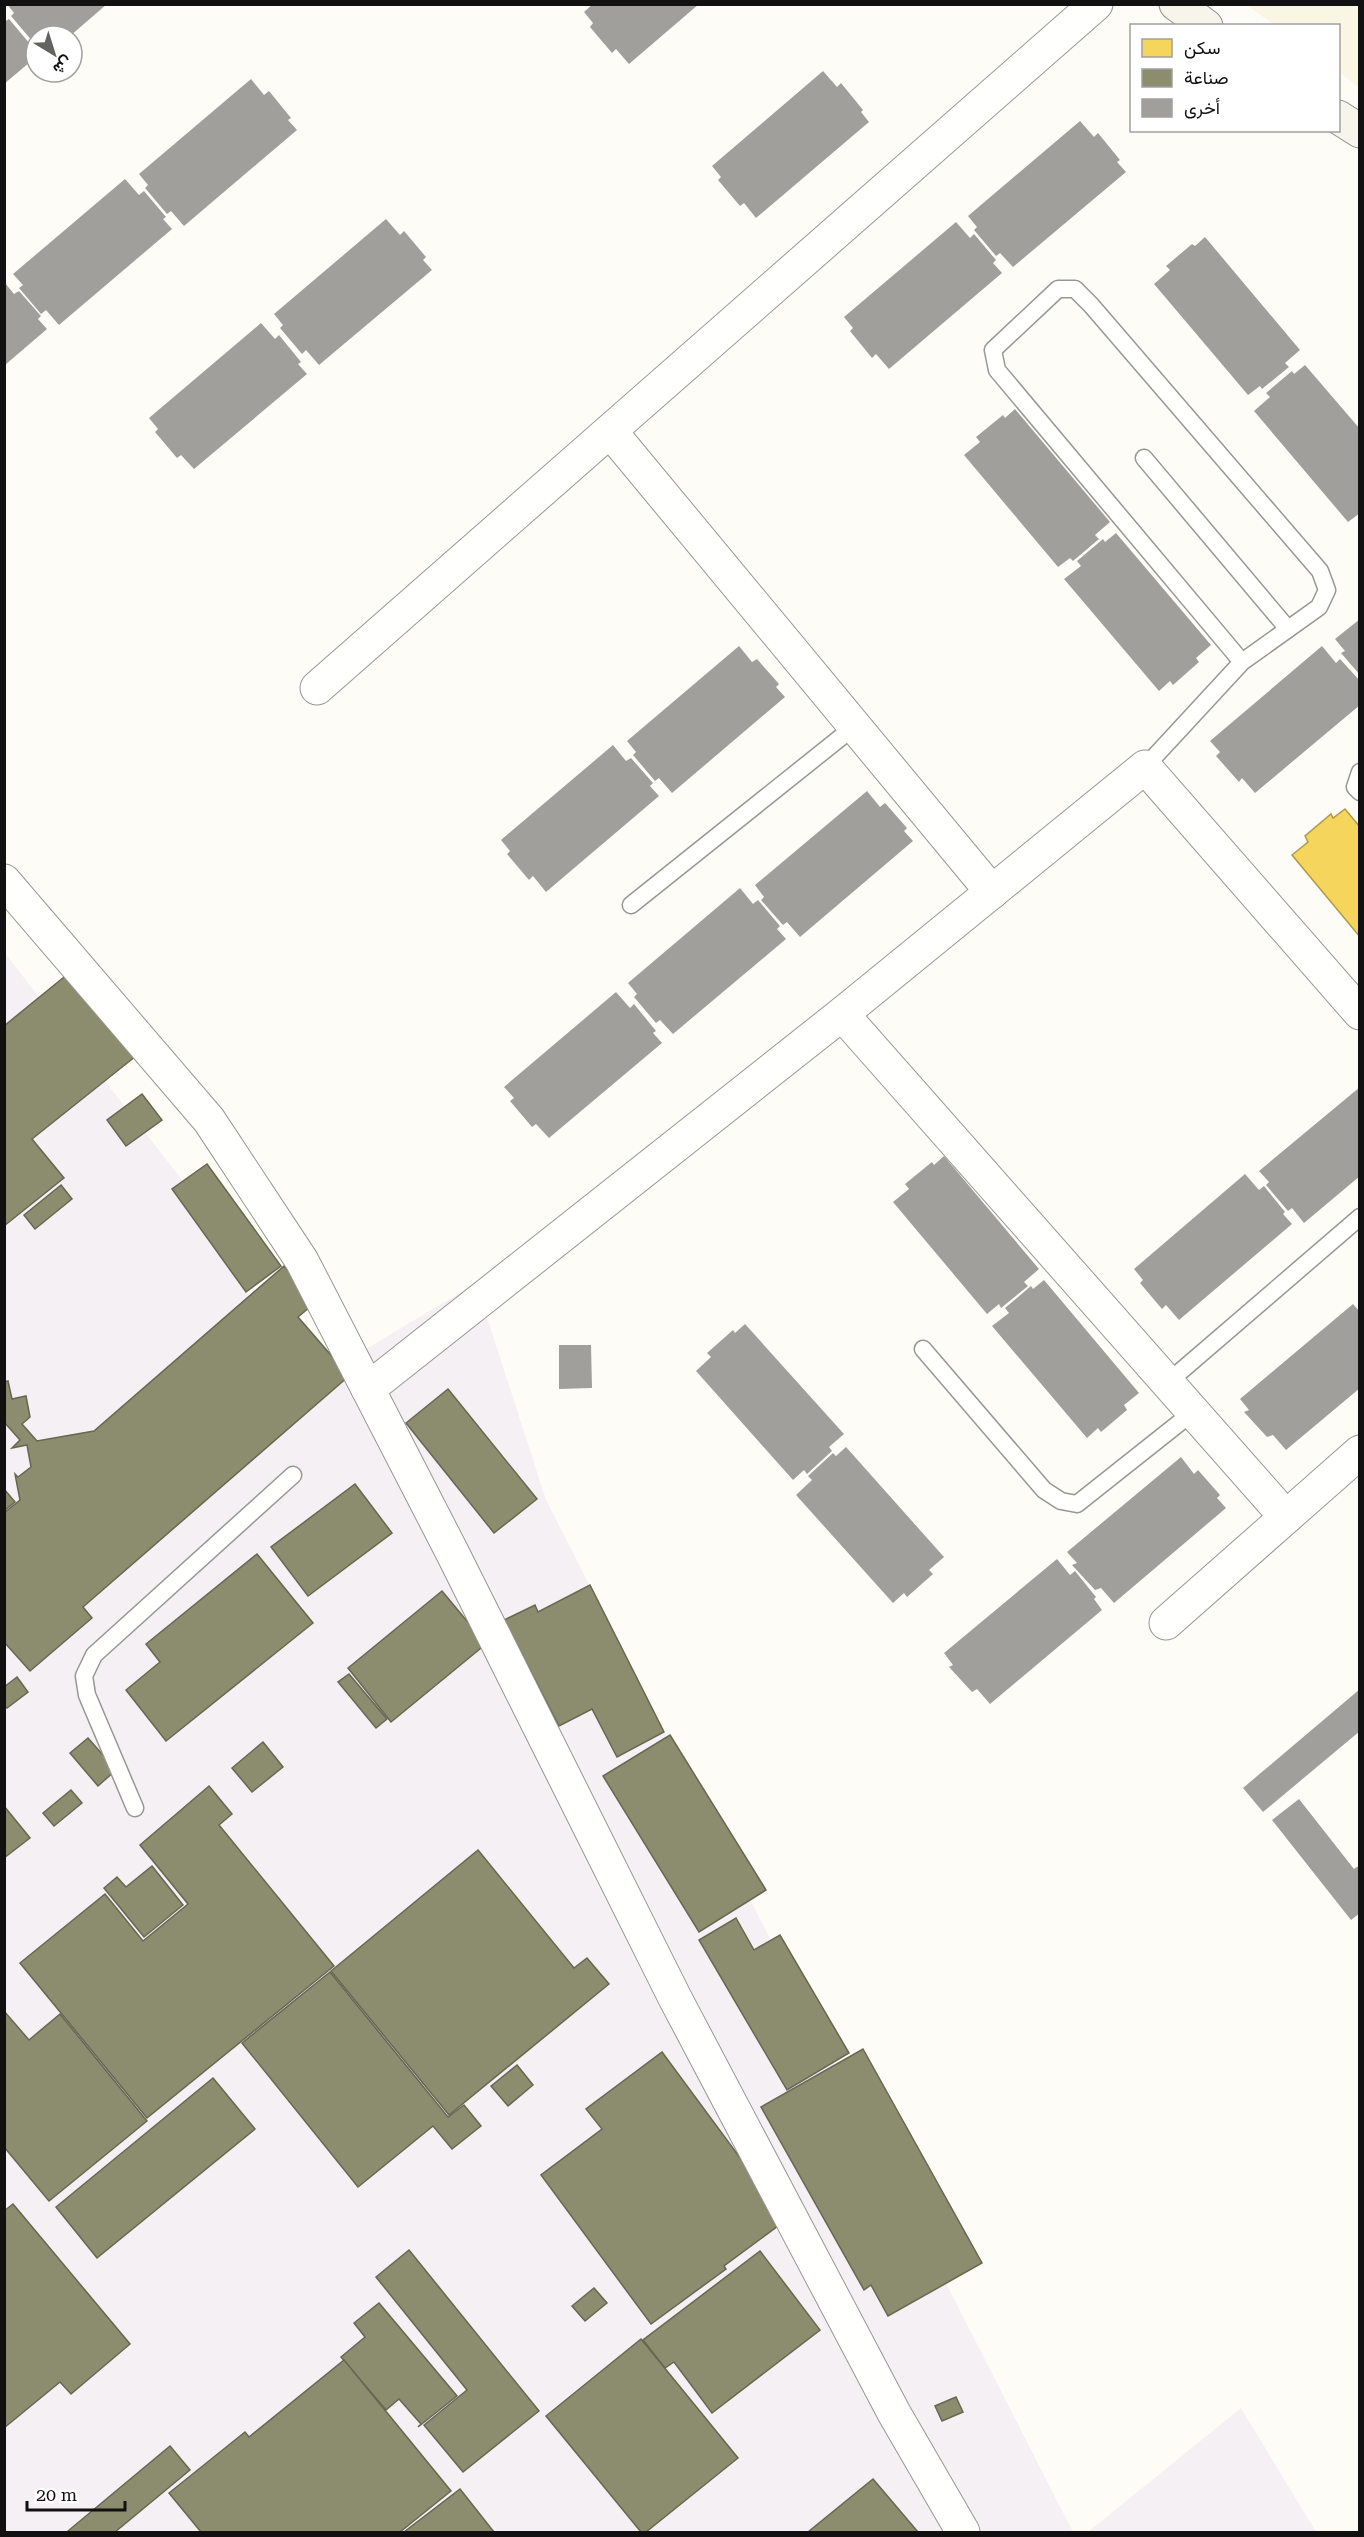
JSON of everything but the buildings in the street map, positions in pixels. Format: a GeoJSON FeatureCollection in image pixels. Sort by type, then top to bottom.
{"type":"FeatureCollection","features":[{"type":"Feature","properties":{"kind":"street"},"geometry":{"type":"LineString","coordinates":[[317,688],[1096,4]]}},
{"type":"Feature","properties":{"kind":"street"},"geometry":{"type":"LineString","coordinates":[[1176,4],[1203,24]]}},
{"type":"Feature","properties":{"kind":"street"},"geometry":{"type":"LineString","coordinates":[[1340,118],[1359,132]]}},
{"type":"Feature","properties":{"kind":"street"},"geometry":{"type":"LineString","coordinates":[[610,431],[992,892]]}},
{"type":"Feature","properties":{"kind":"street"},"geometry":{"type":"LineString","coordinates":[[368,1389],[842,1014],[1145,767],[1359,1013]]}},
{"type":"Feature","properties":{"kind":"street"},"geometry":{"type":"LineString","coordinates":[[4,881],[209,1120],[302,1261],[675,1998],[894,2413],[963,2532]]}},
{"type":"Feature","properties":{"kind":"street"},"geometry":{"type":"LineString","coordinates":[[842,1014],[1286,1517]]}},
{"type":"Feature","properties":{"kind":"street"},"geometry":{"type":"LineString","coordinates":[[1166,1623],[1359,1452]]}},
{"type":"Feature","properties":{"kind":"lane"},"geometry":{"type":"LineString","coordinates":[[1145,767],[1242,662],[1319,607],[1327,590],[1320,571],[1091,305],[1075,289],[1058,290],[993,350],[997,370],[1242,662]]}},
{"type":"Feature","properties":{"kind":"lane"},"geometry":{"type":"LineString","coordinates":[[1144,458],[1288,629]]}},
{"type":"Feature","properties":{"kind":"lane"},"geometry":{"type":"LineString","coordinates":[[631,905],[855,726]]}},
{"type":"Feature","properties":{"kind":"lane"},"geometry":{"type":"LineString","coordinates":[[1359,772],[1355,787],[1359,792]]}},
{"type":"Feature","properties":{"kind":"lane"},"geometry":{"type":"LineString","coordinates":[[1167,1383],[1359,1217]]}},
{"type":"Feature","properties":{"kind":"lane"},"geometry":{"type":"LineString","coordinates":[[923,1349],[1044,1490],[1061,1501],[1077,1504],[1192,1412]]}},
{"type":"Feature","properties":{"kind":"lane"},"geometry":{"type":"LineString","coordinates":[[135,1808],[87,1695],[84,1676],[89,1665],[94,1655],[293,1475]]}},
{"type":"Feature","properties":{"kind":"shaded area"},"geometry":{"type":"Polygon","coordinates":[[[1246,5],[1359,5],[1359,88],[1340,73],[1340,24],[1274,24],[1246,5]]]}},
{"type":"Feature","properties":{"kind":"shaded area"},"geometry":{"type":"Polygon","coordinates":[[[4,952],[204,1208],[298,1390],[476,1283],[546,1500],[1073,2532],[5,2532],[4,952]]]}},
{"type":"Feature","properties":{"kind":"shaded area"},"geometry":{"type":"Polygon","coordinates":[[[1241,2408],[1316,2532],[1088,2532],[1241,2408]]]}}]}
